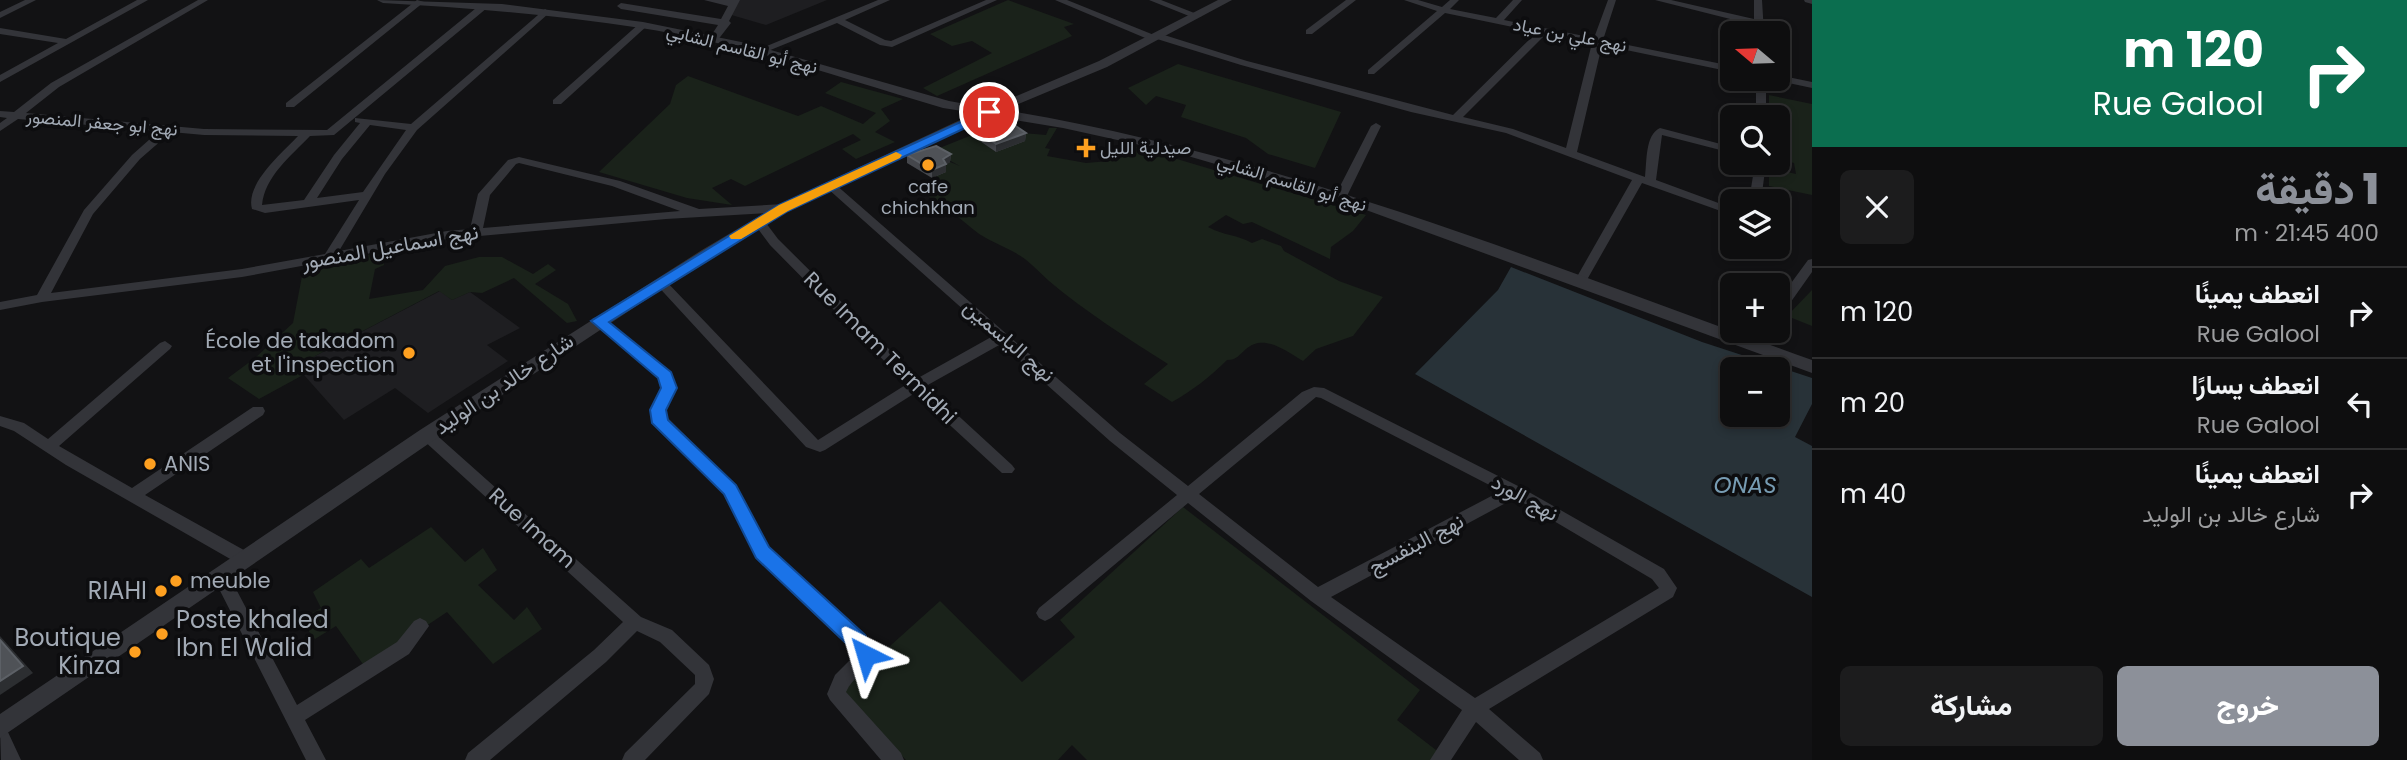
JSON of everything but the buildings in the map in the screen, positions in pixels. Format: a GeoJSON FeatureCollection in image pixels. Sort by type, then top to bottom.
{"type":"FeatureCollection","features":[{"type":"Feature","properties":{"kind":"street"},"geometry":{"type":"LineString","coordinates":[[0,15],[32,0]]}},
{"type":"Feature","properties":{"kind":"street"},"geometry":{"type":"LineString","coordinates":[[1,78],[144,0]]}},
{"type":"Feature","properties":{"kind":"street"},"geometry":{"type":"LineString","coordinates":[[0,128],[55,85],[204,0]]}},
{"type":"Feature","properties":{"kind":"street","name":"نهج أبو القاسم الشابي"},"geometry":{"type":"LineString","coordinates":[[384,0],[457,2],[484,6],[506,4],[545,12],[612,19],[714,39],[930,100],[1121,135],[1341,196],[1812,367]]}},
{"type":"Feature","properties":{"kind":"street"},"geometry":{"type":"LineString","coordinates":[[708,0],[735,2],[726,23],[714,39]]}},
{"type":"Feature","properties":{"kind":"street"},"geometry":{"type":"LineString","coordinates":[[760,51],[886,0]]}},
{"type":"Feature","properties":{"kind":"street"},"geometry":{"type":"LineString","coordinates":[[837,20],[883,43],[892,44],[993,0]]}},
{"type":"Feature","properties":{"kind":"street"},"geometry":{"type":"LineString","coordinates":[[1059,0],[1155,37],[1255,66],[1510,131],[1720,208]]}},
{"type":"Feature","properties":{"kind":"street"},"geometry":{"type":"LineString","coordinates":[[1153,0],[1197,16]]}},
{"type":"Feature","properties":{"kind":"street","name":"شارع خالد بن الوليد"},"geometry":{"type":"LineString","coordinates":[[0,727],[220,575],[598,321],[759,222],[783,208],[989,112],[1102,64],[1226,0]]}},
{"type":"Feature","properties":{"kind":"street"},"geometry":{"type":"LineString","coordinates":[[1309,32],[1352,0]]}},
{"type":"Feature","properties":{"kind":"street","name":"نهج علي بن عياد"},"geometry":{"type":"LineString","coordinates":[[1408,0],[1444,10],[1720,66]]}},
{"type":"Feature","properties":{"kind":"street"},"geometry":{"type":"LineString","coordinates":[[1371,72],[1455,0]]}},
{"type":"Feature","properties":{"kind":"street"},"geometry":{"type":"LineString","coordinates":[[1498,21],[1518,0]]}},
{"type":"Feature","properties":{"kind":"street"},"geometry":{"type":"LineString","coordinates":[[1571,152],[1598,40],[1612,0]]}},
{"type":"Feature","properties":{"kind":"street"},"geometry":{"type":"LineString","coordinates":[[1659,0],[1733,21]]}},
{"type":"Feature","properties":{"kind":"street"},"geometry":{"type":"LineString","coordinates":[[1757,0],[1758,21]]}},
{"type":"Feature","properties":{"kind":"street"},"geometry":{"type":"LineString","coordinates":[[290,105],[420,2]]}},
{"type":"Feature","properties":{"kind":"street"},"geometry":{"type":"LineString","coordinates":[[612,19],[623,3],[726,23]]}},
{"type":"Feature","properties":{"kind":"street","name":"نهج ابو جعفر المنصور"},"geometry":{"type":"LineString","coordinates":[[0,114],[204,132],[330,133],[484,6]]}},
{"type":"Feature","properties":{"kind":"street"},"geometry":{"type":"LineString","coordinates":[[330,256],[413,128],[545,12]]}},
{"type":"Feature","properties":{"kind":"street"},"geometry":{"type":"LineString","coordinates":[[557,102],[643,25]]}},
{"type":"Feature","properties":{"kind":"street"},"geometry":{"type":"LineString","coordinates":[[1455,118],[1544,30]]}},
{"type":"Feature","properties":{"kind":"street"},"geometry":{"type":"LineString","coordinates":[[0,31],[67,42]]}},
{"type":"Feature","properties":{"kind":"street"},"geometry":{"type":"LineString","coordinates":[[1790,80],[1812,85]]}},
{"type":"Feature","properties":{"kind":"street"},"geometry":{"type":"LineString","coordinates":[[347,118],[413,128]]}},
{"type":"Feature","properties":{"kind":"street"},"geometry":{"type":"LineString","coordinates":[[308,203],[338,157],[368,121]]}},
{"type":"Feature","properties":{"kind":"street"},"geometry":{"type":"LineString","coordinates":[[1341,196],[1376,126]]}},
{"type":"Feature","properties":{"kind":"street"},"geometry":{"type":"LineString","coordinates":[[42,298],[88,213],[136,157],[169,129]]}},
{"type":"Feature","properties":{"kind":"street"},"geometry":{"type":"LineString","coordinates":[[1580,282],[1644,180],[1656,135],[1660,131],[1720,147]]}},
{"type":"Feature","properties":{"kind":"street"},"geometry":{"type":"LineString","coordinates":[[307,133],[264,183],[255,205],[265,209],[368,195]]}},
{"type":"Feature","properties":{"kind":"street"},"geometry":{"type":"LineString","coordinates":[[476,231],[484,194],[512,162],[519,160],[616,183],[699,213]]}},
{"type":"Feature","properties":{"kind":"street","name":"نهج الياسمين"},"geometry":{"type":"LineString","coordinates":[[831,186],[1115,437],[1317,596],[1474,708],[1533,760]]}},
{"type":"Feature","properties":{"kind":"street","name":"نهج اسماعيل المنصور"},"geometry":{"type":"LineString","coordinates":[[0,306],[42,298],[195,281],[476,231],[783,208]]}},
{"type":"Feature","properties":{"kind":"street","name":"Rue Imam Termidhi"},"geometry":{"type":"LineString","coordinates":[[759,222],[774,242],[917,385],[1007,469]]}},
{"type":"Feature","properties":{"kind":"street"},"geometry":{"type":"LineString","coordinates":[[1790,293],[1812,263]]}},
{"type":"Feature","properties":{"kind":"street"},"geometry":{"type":"LineString","coordinates":[[660,282],[754,385],[815,445],[826,444],[917,385],[1002,337]]}},
{"type":"Feature","properties":{"kind":"street"},"geometry":{"type":"LineString","coordinates":[[598,321],[666,376],[669,388],[658,410],[658,417],[730,490],[762,552],[863,647],[865,657],[837,687],[836,694],[894,760]]}},
{"type":"Feature","properties":{"kind":"street"},"geometry":{"type":"LineString","coordinates":[[1758,347],[1760,343]]}},
{"type":"Feature","properties":{"kind":"street"},"geometry":{"type":"LineString","coordinates":[[48,447],[165,346]]}},
{"type":"Feature","properties":{"kind":"street","name":"نهج الورد"},"geometry":{"type":"LineString","coordinates":[[1187,495],[1248,448],[1307,396],[1318,391],[1515,491],[1658,574],[1669,588],[1667,592],[1474,708]]}},
{"type":"Feature","properties":{"kind":"street"},"geometry":{"type":"LineString","coordinates":[[131,496],[258,411]]}},
{"type":"Feature","properties":{"kind":"street"},"geometry":{"type":"LineString","coordinates":[[0,421],[12,424],[131,496],[245,559]]}},
{"type":"Feature","properties":{"kind":"street","name":"Rue Imam"},"geometry":{"type":"LineString","coordinates":[[427,435],[635,622],[666,636],[703,671],[703,688],[632,760]]}},
{"type":"Feature","properties":{"kind":"street","name":"نهج البنفسج"},"geometry":{"type":"LineString","coordinates":[[1317,596],[1515,491]]}},
{"type":"Feature","properties":{"kind":"street"},"geometry":{"type":"LineString","coordinates":[[1045,614],[1187,495]]}},
{"type":"Feature","properties":{"kind":"street"},"geometry":{"type":"LineString","coordinates":[[220,575],[316,760]]}},
{"type":"Feature","properties":{"kind":"street"},"geometry":{"type":"LineString","coordinates":[[475,760],[600,656],[635,622]]}},
{"type":"Feature","properties":{"kind":"street"},"geometry":{"type":"LineString","coordinates":[[294,717],[403,648],[419,626]]}},
{"type":"Feature","properties":{"kind":"street"},"geometry":{"type":"LineString","coordinates":[[1440,760],[1474,708]]}},
{"type":"Feature","properties":{"kind":"street"},"geometry":{"type":"LineString","coordinates":[[0,736],[10,760]]}},
{"type":"Feature","properties":{"kind":"shaded area"},"geometry":{"type":"Polygon","coordinates":[[[738,0],[827,0],[766,25],[728,14],[738,0]]]}},
{"type":"Feature","properties":{"kind":"shaded area"},"geometry":{"type":"Polygon","coordinates":[[[1008,0],[1074,24],[1064,27],[1072,36],[937,96],[923,88],[992,53],[972,41],[952,46],[930,34],[1008,0]]]}},
{"type":"Feature","properties":{"kind":"shaded area"},"geometry":{"type":"Polygon","coordinates":[[[1178,64],[1341,112],[1315,168],[1268,154],[1246,138],[1181,117],[1186,105],[1156,96],[1146,105],[1128,88],[1178,64]]]}},
{"type":"Feature","properties":{"kind":"shaded area"},"geometry":{"type":"Polygon","coordinates":[[[688,76],[798,116],[821,106],[863,124],[876,113],[825,93],[841,82],[903,99],[881,109],[890,121],[875,132],[895,142],[856,159],[842,149],[861,140],[853,134],[745,186],[731,179],[712,188],[732,205],[687,198],[599,172],[670,104],[676,85],[688,76]]]}},
{"type":"Feature","properties":{"kind":"shaded area"},"geometry":{"type":"Polygon","coordinates":[[[1769,95],[1812,104],[1812,195],[1769,186],[1769,175],[1796,174],[1794,163],[1790,162],[1790,105],[1769,105],[1769,95]]]}},
{"type":"Feature","properties":{"kind":"shaded area"},"geometry":{"type":"Polygon","coordinates":[[[1049,128],[1057,128],[1045,148],[1050,149],[1047,156],[1086,163],[1109,161],[1123,143],[1366,215],[1353,231],[1331,247],[1330,259],[1252,222],[1243,224],[1226,215],[1208,227],[1252,243],[1262,239],[1281,246],[1284,251],[1339,281],[1383,297],[1353,336],[1316,349],[1303,361],[1275,345],[1253,345],[1236,358],[1227,360],[1201,383],[1172,402],[1144,384],[1168,364],[1077,303],[1025,259],[980,234],[918,190],[936,181],[932,178],[950,162],[960,166],[932,151],[972,135],[996,152],[1023,133],[1046,135],[1049,128]]]}},
{"type":"Feature","properties":{"kind":"shaded area"},"geometry":{"type":"Polygon","coordinates":[[[383,251],[384,265],[375,269],[369,299],[423,290],[445,266],[479,257],[502,257],[533,274],[548,264],[556,270],[535,284],[568,304],[577,321],[567,323],[514,278],[482,293],[470,292],[452,300],[439,291],[296,366],[303,375],[259,399],[228,378],[255,358],[293,323],[303,271],[383,251]]]}},
{"type":"Feature","properties":{"kind":"shaded area"},"geometry":{"type":"Polygon","coordinates":[[[1812,290],[1812,326],[1790,317],[1790,313],[1812,290]]]}},
{"type":"Feature","properties":{"kind":"shaded area","name":"École de takadom et l'inspection"},"geometry":{"type":"Polygon","coordinates":[[[440,291],[452,300],[470,292],[520,328],[487,345],[508,361],[428,413],[395,388],[344,420],[296,366],[440,291]]]}},
{"type":"Feature","properties":{"kind":"shaded area"},"geometry":{"type":"Polygon","coordinates":[[[1183,507],[1420,690],[1397,720],[1449,760],[1087,760],[1072,745],[1058,760],[906,760],[840,691],[940,601],[1022,682],[1075,637],[1060,620],[1183,507]]]}},
{"type":"Feature","properties":{"kind":"shaded area"},"geometry":{"type":"Polygon","coordinates":[[[431,527],[465,562],[483,548],[497,570],[478,585],[514,620],[527,607],[542,629],[493,664],[447,612],[365,667],[336,626],[315,639],[300,620],[321,608],[313,592],[361,559],[369,568],[431,527]]]}},
{"type":"Feature","properties":{"kind":"water","name":"ONAS"},"geometry":{"type":"Polygon","coordinates":[[[1511,267],[1702,342],[1748,357],[1720,357],[1720,427],[1790,427],[1790,371],[1812,378],[1812,404],[1795,437],[1812,446],[1812,597],[1415,374],[1498,290],[1511,267]]]}},
{"type":"Feature","properties":{"kind":"slow traffic"},"geometry":{"type":"LineString","coordinates":[[736,236],[783,208],[896,155]]}},
{"type":"Feature","properties":{"kind":"place","name":"صيدلية الليل"},"geometry":{"type":"Point","coordinates":[1086,148]}},
{"type":"Feature","properties":{"kind":"place","name":"cafe chichkhan"},"geometry":{"type":"Point","coordinates":[928,165]}},
{"type":"Feature","properties":{"kind":"place","name":"École de takadom et l'inspection"},"geometry":{"type":"Point","coordinates":[409,353]}},
{"type":"Feature","properties":{"kind":"place","name":"ANIS"},"geometry":{"type":"Point","coordinates":[150,464]}},
{"type":"Feature","properties":{"kind":"place","name":"meuble"},"geometry":{"type":"Point","coordinates":[176,581]}},
{"type":"Feature","properties":{"kind":"place","name":"RIAHI"},"geometry":{"type":"Point","coordinates":[161,591]}},
{"type":"Feature","properties":{"kind":"place","name":"Poste khaled Ibn El Walid"},"geometry":{"type":"Point","coordinates":[162,634]}},
{"type":"Feature","properties":{"kind":"place","name":"Boutique Kinza"},"geometry":{"type":"Point","coordinates":[135,652]}},
{"type":"Feature","properties":{"kind":"route"},"geometry":{"type":"LineString","coordinates":[[866,655],[858,641],[762,552],[730,490],[661,423],[658,410],[669,388],[666,376],[598,321],[783,208],[989,112]]}}]}
